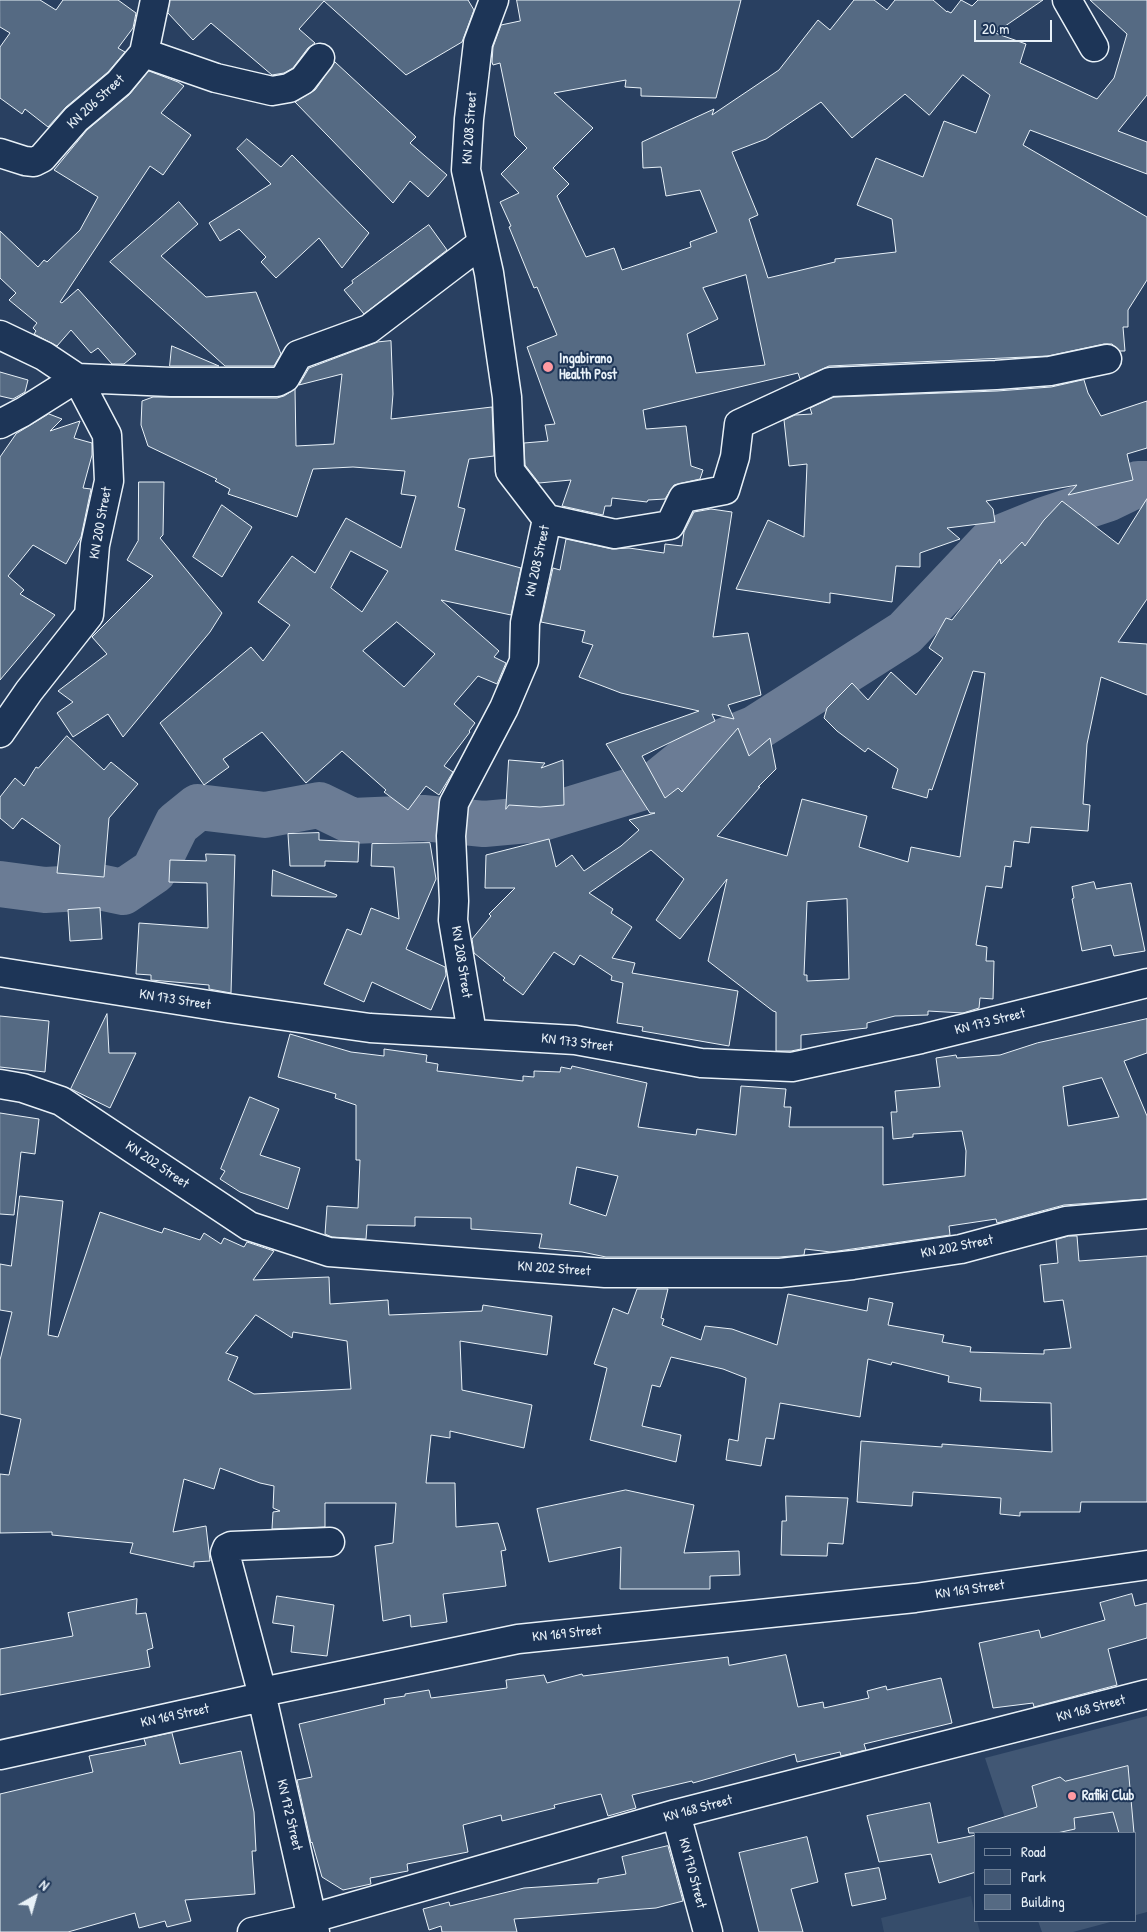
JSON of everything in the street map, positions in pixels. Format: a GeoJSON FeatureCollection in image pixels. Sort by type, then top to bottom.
{"type":"FeatureCollection","features":[{"type":"Feature","properties":{"kind":"street","name":"KN 206 Street"},"geometry":{"type":"LineString","coordinates":[[0,153],[25,161],[34,162],[42,158],[76,118],[119,83],[144,53],[154,0]]}},
{"type":"Feature","properties":{"kind":"street","name":"KN 208 Street"},"geometry":{"type":"LineString","coordinates":[[472,1033],[454,920],[451,836],[454,803],[504,708],[524,661],[525,623],[547,519],[510,472],[507,397],[489,273],[466,170],[469,119],[478,43],[494,0]]}},
{"type":"Feature","properties":{"kind":"street"},"geometry":{"type":"LineString","coordinates":[[1067,0],[1094,47]]}},
{"type":"Feature","properties":{"kind":"street"},"geometry":{"type":"LineString","coordinates":[[144,53],[216,78],[272,91],[288,88],[303,80],[320,58]]}},
{"type":"Feature","properties":{"kind":"street"},"geometry":{"type":"LineString","coordinates":[[0,424],[77,378],[171,382],[277,382],[285,378],[298,355],[369,328],[482,243]]}},
{"type":"Feature","properties":{"kind":"street","name":"KN 200 Street"},"geometry":{"type":"LineString","coordinates":[[0,335],[44,356],[77,378],[107,435],[109,481],[95,545],[89,615],[29,691],[0,733]]}},
{"type":"Feature","properties":{"kind":"street"},"geometry":{"type":"LineString","coordinates":[[547,519],[615,534],[670,525],[683,498],[725,490],[735,457],[739,424],[830,382],[1050,371],[1107,359]]}},
{"type":"Feature","properties":{"kind":"street","name":"KN 173 Street"},"geometry":{"type":"LineString","coordinates":[[0,972],[370,1028],[575,1040],[701,1063],[792,1067],[921,1039],[1147,983]]}},
{"type":"Feature","properties":{"kind":"street","name":"KN 202 Street"},"geometry":{"type":"LineString","coordinates":[[0,1084],[24,1088],[62,1101],[249,1226],[329,1252],[605,1273],[780,1273],[961,1250],[1066,1220],[1147,1214]]}},
{"type":"Feature","properties":{"kind":"street","name":"KN 172 Street"},"geometry":{"type":"LineString","coordinates":[[314,1925],[262,1694],[226,1553],[227,1548],[231,1546],[330,1542]]}},
{"type":"Feature","properties":{"kind":"street","name":"KN 169 Street"},"geometry":{"type":"LineString","coordinates":[[0,1755],[262,1694],[518,1639],[915,1598],[1147,1565]]}},
{"type":"Feature","properties":{"kind":"street","name":"KN 168 Street"},"geometry":{"type":"LineString","coordinates":[[252,1932],[314,1925],[676,1814],[1147,1694]]}},
{"type":"Feature","properties":{"kind":"street","name":"KN 170 Street"},"geometry":{"type":"LineString","coordinates":[[676,1814],[708,1932]]}},
{"type":"Feature","properties":{"kind":"shaded area"},"geometry":{"type":"Polygon","coordinates":[[[971,1896],[974,1922],[977,1922],[980,1932],[884,1932],[881,1918],[971,1896]]]}},
{"type":"Feature","properties":{"kind":"green space","name":"Rafiki Club"},"geometry":{"type":"Polygon","coordinates":[[[1147,1716],[1147,1912],[1137,1915],[1137,1832],[1010,1832],[985,1758],[1147,1716]]]}},
{"type":"Feature","properties":{"kind":"green space"},"geometry":{"type":"Polygon","coordinates":[[[1038,1922],[1110,1922],[1073,1932],[1042,1932],[1038,1922]]]}},
{"type":"Feature","properties":{"kind":"building"},"geometry":{"type":"Polygon","coordinates":[[[0,0],[40,0],[56,10],[63,0],[118,0],[136,13],[133,28],[118,48],[125,52],[108,72],[66,107],[48,127],[25,109],[22,114],[0,98],[0,47],[10,33],[0,27],[0,0]]]}},
{"type":"Feature","properties":{"kind":"building"},"geometry":{"type":"Polygon","coordinates":[[[170,0],[468,0],[474,10],[462,42],[406,75],[324,1],[299,29],[315,43],[308,48],[293,68],[284,73],[272,75],[211,23],[193,40],[168,13],[170,0]]]}},
{"type":"Feature","properties":{"kind":"building"},"geometry":{"type":"Polygon","coordinates":[[[517,0],[741,0],[716,98],[641,96],[641,88],[625,87],[626,80],[554,93],[593,128],[553,168],[569,184],[557,196],[586,257],[614,248],[622,270],[691,247],[690,242],[717,232],[700,190],[666,196],[661,167],[643,168],[642,142],[714,109],[712,115],[779,70],[818,20],[830,30],[854,0],[874,0],[887,10],[895,0],[933,0],[947,12],[951,13],[961,0],[972,6],[978,0],[1043,0],[995,33],[1026,44],[1020,63],[1097,99],[1114,78],[1127,34],[1090,0],[1147,0],[1147,95],[1118,131],[1147,142],[1147,174],[1030,130],[1023,145],[1147,217],[1147,280],[1128,310],[1128,327],[1123,327],[1125,351],[1120,351],[1112,344],[1104,344],[1048,356],[829,366],[800,379],[798,373],[643,410],[646,429],[686,426],[691,466],[703,470],[700,479],[674,485],[665,499],[648,500],[647,502],[612,498],[611,506],[605,506],[603,515],[562,506],[571,480],[539,483],[525,465],[524,443],[548,441],[545,425],[555,424],[527,347],[557,335],[537,287],[534,288],[500,202],[519,193],[501,174],[527,148],[515,136],[500,63],[493,65],[492,62],[493,47],[501,25],[520,21],[517,0]],[[963,75],[929,115],[905,94],[852,138],[821,102],[766,139],[732,152],[758,215],[749,219],[768,278],[835,262],[835,259],[896,252],[892,219],[857,205],[876,158],[923,177],[944,121],[976,133],[990,95],[963,75]],[[746,275],[703,288],[718,319],[687,334],[696,373],[765,365],[746,275]]]}},
{"type":"Feature","properties":{"kind":"building"},"geometry":{"type":"Polygon","coordinates":[[[335,62],[416,137],[410,143],[447,175],[428,197],[410,181],[393,203],[295,102],[315,90],[335,62]]]}},
{"type":"Feature","properties":{"kind":"building"},"geometry":{"type":"Polygon","coordinates":[[[149,71],[184,86],[161,113],[191,135],[163,175],[150,166],[60,302],[62,303],[78,289],[136,354],[124,364],[112,364],[98,348],[91,353],[71,330],[57,346],[34,334],[36,331],[33,328],[37,323],[9,300],[16,293],[0,278],[0,231],[38,267],[44,260],[47,262],[80,230],[98,197],[54,170],[87,130],[129,95],[149,71]]]}},
{"type":"Feature","properties":{"kind":"building"},"geometry":{"type":"Polygon","coordinates":[[[247,139],[281,167],[292,155],[369,233],[342,268],[319,238],[276,278],[261,262],[266,257],[239,229],[220,241],[209,223],[271,184],[237,149],[247,139]]]}},
{"type":"Feature","properties":{"kind":"building"},"geometry":{"type":"Polygon","coordinates":[[[179,202],[198,224],[161,256],[206,297],[256,292],[281,354],[274,366],[225,366],[110,262],[179,202]]]}},
{"type":"Feature","properties":{"kind":"building"},"geometry":{"type":"Polygon","coordinates":[[[429,225],[447,250],[364,314],[344,290],[353,283],[352,281],[429,225]]]}},
{"type":"Feature","properties":{"kind":"building"},"geometry":{"type":"Polygon","coordinates":[[[391,341],[393,394],[391,419],[492,407],[494,456],[469,459],[458,507],[465,509],[455,550],[521,568],[511,615],[441,600],[499,651],[494,657],[506,663],[497,684],[478,676],[454,704],[475,723],[444,766],[453,772],[439,795],[426,786],[408,810],[384,792],[386,790],[342,751],[306,783],[262,732],[223,759],[229,767],[204,785],[160,723],[251,647],[263,661],[290,625],[258,602],[292,556],[315,573],[346,518],[401,548],[416,496],[401,494],[405,471],[353,467],[313,469],[297,517],[228,494],[230,489],[215,481],[217,479],[148,446],[141,425],[142,401],[153,397],[277,398],[295,389],[296,446],[334,444],[342,374],[299,385],[309,368],[378,342],[391,341]],[[351,551],[331,588],[362,612],[388,571],[351,551]],[[397,622],[363,651],[404,687],[435,654],[397,622]]]}},
{"type":"Feature","properties":{"kind":"building"},"geometry":{"type":"Polygon","coordinates":[[[172,346],[219,366],[170,366],[172,346]]]}},
{"type":"Feature","properties":{"kind":"building"},"geometry":{"type":"Polygon","coordinates":[[[0,372],[28,380],[25,392],[13,399],[0,396],[0,372]]]}},
{"type":"Feature","properties":{"kind":"building"},"geometry":{"type":"Polygon","coordinates":[[[1084,380],[1088,393],[1101,416],[1147,401],[1147,448],[1127,454],[1133,480],[1068,495],[1077,485],[986,501],[993,509],[995,522],[947,528],[960,539],[920,553],[920,567],[896,566],[892,602],[830,593],[830,603],[736,589],[768,520],[804,537],[807,464],[789,466],[784,420],[795,415],[812,414],[810,408],[834,397],[997,391],[1051,387],[1084,380]]]}},
{"type":"Feature","properties":{"kind":"building"},"geometry":{"type":"Polygon","coordinates":[[[49,414],[62,419],[50,431],[80,421],[74,438],[92,443],[92,455],[83,488],[91,489],[81,537],[66,564],[33,545],[8,576],[24,590],[20,594],[55,615],[0,680],[0,457],[16,434],[49,414]]]}},
{"type":"Feature","properties":{"kind":"building"},"geometry":{"type":"Polygon","coordinates":[[[139,482],[164,482],[163,535],[160,538],[222,613],[210,632],[123,737],[108,714],[73,737],[57,713],[73,702],[58,691],[107,654],[92,637],[153,576],[127,560],[138,541],[139,482]]]}},
{"type":"Feature","properties":{"kind":"building"},"geometry":{"type":"Polygon","coordinates":[[[1147,499],[1147,599],[1118,642],[1147,644],[1147,695],[1101,677],[1087,744],[1083,804],[1090,805],[1088,831],[1031,827],[1029,843],[1014,841],[1011,867],[1005,866],[1002,888],[986,886],[976,945],[987,947],[986,961],[994,961],[993,999],[980,998],[979,1008],[963,1013],[928,1011],[928,1015],[895,1016],[867,1023],[867,1028],[801,1035],[801,1049],[776,1051],[776,1012],[708,961],[727,879],[680,939],[656,920],[684,879],[651,850],[589,893],[613,909],[611,913],[632,927],[612,958],[635,963],[632,973],[738,991],[729,1046],[642,1031],[643,1027],[617,1023],[623,983],[611,980],[612,976],[580,955],[574,965],[554,952],[523,995],[503,980],[505,978],[474,953],[472,939],[491,916],[489,914],[515,888],[485,888],[486,855],[549,839],[556,867],[572,855],[584,871],[621,846],[639,830],[629,820],[655,813],[650,813],[606,744],[699,711],[621,693],[579,677],[593,645],[582,642],[585,631],[541,622],[553,568],[560,570],[566,539],[612,549],[629,548],[664,553],[665,544],[682,546],[684,532],[694,512],[711,509],[732,512],[713,637],[748,633],[761,695],[728,705],[734,719],[712,714],[715,721],[642,756],[665,798],[678,788],[682,792],[738,728],[749,756],[770,738],[776,769],[758,787],[760,787],[717,836],[787,856],[802,799],[867,816],[859,847],[908,862],[911,847],[960,857],[985,673],[973,671],[932,790],[929,789],[927,798],[892,788],[898,769],[868,748],[865,752],[837,731],[824,718],[827,708],[852,683],[868,700],[891,672],[916,695],[943,658],[929,648],[946,618],[952,620],[1000,559],[1001,564],[1022,542],[1025,546],[1044,520],[1062,501],[1118,544],[1147,499]],[[847,899],[807,902],[804,975],[807,975],[807,981],[849,979],[847,899]]]}},
{"type":"Feature","properties":{"kind":"building"},"geometry":{"type":"Polygon","coordinates":[[[222,505],[252,527],[222,577],[193,557],[222,505]]]}},
{"type":"Feature","properties":{"kind":"building"},"geometry":{"type":"Polygon","coordinates":[[[67,736],[104,770],[111,762],[138,784],[109,818],[104,877],[57,873],[60,845],[22,818],[13,829],[0,818],[0,797],[15,778],[24,786],[36,767],[38,768],[67,736]]]}},
{"type":"Feature","properties":{"kind":"building"},"geometry":{"type":"Polygon","coordinates":[[[509,760],[545,763],[541,768],[563,760],[564,805],[540,807],[509,805],[506,809],[509,760]]]}},
{"type":"Feature","properties":{"kind":"building"},"geometry":{"type":"Polygon","coordinates":[[[319,833],[319,840],[359,842],[358,862],[325,861],[325,866],[290,866],[288,834],[319,833]]]}},
{"type":"Feature","properties":{"kind":"building"},"geometry":{"type":"Polygon","coordinates":[[[430,843],[436,879],[406,949],[445,967],[446,975],[431,1010],[372,982],[364,1002],[324,984],[347,929],[361,935],[371,908],[399,919],[394,867],[371,866],[372,844],[430,843]]]}},
{"type":"Feature","properties":{"kind":"building"},"geometry":{"type":"Polygon","coordinates":[[[206,854],[235,855],[231,993],[209,989],[209,985],[151,980],[151,975],[136,974],[139,923],[208,928],[207,883],[169,882],[170,860],[206,861],[206,854]]]}},
{"type":"Feature","properties":{"kind":"building"},"geometry":{"type":"Polygon","coordinates":[[[273,870],[337,895],[336,897],[272,896],[273,870]]]}},
{"type":"Feature","properties":{"kind":"building"},"geometry":{"type":"Polygon","coordinates":[[[1094,882],[1096,889],[1131,883],[1145,951],[1114,956],[1111,945],[1082,951],[1072,899],[1074,898],[1072,887],[1094,882]]]}},
{"type":"Feature","properties":{"kind":"building"},"geometry":{"type":"Polygon","coordinates":[[[100,908],[102,939],[70,941],[68,910],[100,908]]]}},
{"type":"Feature","properties":{"kind":"building"},"geometry":{"type":"Polygon","coordinates":[[[107,1014],[109,1053],[136,1053],[110,1108],[71,1089],[107,1014]]]}},
{"type":"Feature","properties":{"kind":"building"},"geometry":{"type":"Polygon","coordinates":[[[0,1016],[49,1021],[45,1072],[0,1067],[0,1016]]]}},
{"type":"Feature","properties":{"kind":"building"},"geometry":{"type":"Polygon","coordinates":[[[1147,1019],[1147,1053],[1124,1061],[1147,1116],[1147,1199],[1064,1205],[997,1223],[996,1219],[949,1226],[950,1235],[831,1252],[805,1249],[804,1255],[779,1257],[606,1257],[582,1252],[539,1248],[542,1234],[471,1229],[471,1218],[415,1217],[415,1226],[367,1225],[366,1239],[332,1237],[325,1234],[327,1206],[358,1208],[360,1160],[356,1160],[356,1105],[335,1098],[336,1094],[278,1077],[290,1034],[351,1052],[384,1056],[384,1049],[427,1055],[426,1062],[438,1064],[437,1071],[523,1081],[523,1076],[534,1077],[534,1071],[560,1072],[561,1067],[571,1069],[572,1066],[647,1083],[638,1127],[696,1135],[697,1129],[736,1135],[741,1086],[786,1089],[784,1107],[791,1107],[789,1127],[883,1127],[883,1185],[965,1176],[966,1151],[962,1131],[913,1134],[913,1137],[893,1139],[891,1112],[897,1112],[895,1091],[940,1087],[936,1058],[956,1055],[957,1058],[1000,1055],[1037,1043],[1147,1019]],[[1102,1078],[1063,1087],[1068,1126],[1119,1117],[1102,1078]],[[577,1167],[570,1204],[606,1216],[618,1176],[577,1167]]]}},
{"type":"Feature","properties":{"kind":"building"},"geometry":{"type":"Polygon","coordinates":[[[250,1097],[279,1109],[260,1155],[300,1168],[288,1209],[240,1192],[220,1179],[225,1171],[221,1169],[250,1097]]]}},
{"type":"Feature","properties":{"kind":"building"},"geometry":{"type":"Polygon","coordinates":[[[0,1113],[39,1119],[35,1154],[21,1152],[14,1215],[0,1214],[0,1113]]]}},
{"type":"Feature","properties":{"kind":"building"},"geometry":{"type":"Polygon","coordinates":[[[20,1196],[63,1201],[48,1335],[58,1337],[100,1212],[162,1233],[164,1228],[200,1240],[204,1233],[221,1244],[224,1238],[244,1247],[247,1242],[274,1251],[253,1280],[329,1277],[330,1304],[388,1300],[389,1315],[482,1311],[483,1305],[552,1316],[547,1355],[460,1341],[462,1390],[532,1405],[524,1448],[450,1431],[450,1438],[431,1435],[426,1483],[455,1483],[456,1527],[498,1523],[506,1550],[501,1551],[506,1586],[443,1594],[447,1622],[411,1627],[410,1615],[383,1621],[375,1546],[393,1543],[396,1503],[325,1503],[325,1527],[272,1529],[273,1512],[280,1511],[273,1508],[274,1486],[260,1483],[220,1468],[214,1489],[184,1479],[173,1532],[206,1526],[210,1561],[194,1562],[194,1567],[130,1553],[133,1543],[52,1535],[52,1532],[0,1533],[0,1474],[9,1475],[21,1419],[0,1414],[0,1360],[12,1312],[0,1310],[0,1264],[11,1266],[20,1196]],[[256,1315],[226,1353],[238,1357],[228,1380],[254,1394],[351,1389],[347,1341],[293,1332],[292,1338],[256,1315]]]}},
{"type":"Feature","properties":{"kind":"building"},"geometry":{"type":"Polygon","coordinates":[[[1077,1236],[1079,1261],[1147,1256],[1147,1502],[1081,1502],[1080,1512],[1020,1512],[1020,1516],[1000,1514],[1001,1498],[913,1492],[912,1506],[857,1502],[861,1441],[942,1447],[942,1444],[1052,1452],[1051,1403],[980,1401],[981,1388],[948,1382],[949,1376],[892,1362],[891,1365],[868,1359],[860,1417],[780,1403],[774,1439],[766,1438],[761,1466],[726,1460],[729,1439],[738,1441],[746,1378],[723,1369],[671,1357],[660,1387],[652,1385],[642,1426],[681,1435],[676,1462],[590,1440],[607,1368],[594,1364],[613,1308],[628,1314],[637,1289],[668,1289],[661,1318],[664,1319],[662,1325],[701,1340],[705,1326],[732,1329],[777,1345],[788,1294],[867,1311],[869,1298],[893,1303],[888,1325],[944,1335],[942,1342],[971,1347],[970,1352],[1044,1354],[1044,1350],[1071,1348],[1063,1300],[1044,1302],[1040,1265],[1058,1263],[1056,1240],[1077,1236]]]}},
{"type":"Feature","properties":{"kind":"building"},"geometry":{"type":"Polygon","coordinates":[[[626,1490],[694,1505],[684,1553],[739,1551],[740,1575],[710,1576],[710,1589],[620,1589],[621,1547],[549,1562],[537,1509],[626,1490]]]}},
{"type":"Feature","properties":{"kind":"building"},"geometry":{"type":"Polygon","coordinates":[[[786,1496],[848,1498],[843,1544],[828,1543],[827,1556],[781,1555],[782,1521],[786,1521],[786,1496]]]}},
{"type":"Feature","properties":{"kind":"building"},"geometry":{"type":"Polygon","coordinates":[[[1132,1594],[1135,1606],[1147,1603],[1147,1638],[1108,1649],[1117,1685],[1034,1707],[1033,1703],[993,1708],[979,1643],[1039,1630],[1041,1638],[1105,1620],[1100,1603],[1132,1594]]]}},
{"type":"Feature","properties":{"kind":"building"},"geometry":{"type":"Polygon","coordinates":[[[277,1596],[334,1605],[327,1656],[291,1652],[294,1626],[273,1623],[277,1596]]]}},
{"type":"Feature","properties":{"kind":"building"},"geometry":{"type":"Polygon","coordinates":[[[137,1599],[136,1614],[146,1613],[153,1648],[147,1650],[150,1667],[0,1695],[0,1649],[73,1636],[68,1613],[137,1599]]]}},
{"type":"Feature","properties":{"kind":"building"},"geometry":{"type":"Polygon","coordinates":[[[786,1655],[798,1707],[823,1702],[824,1708],[869,1698],[867,1691],[886,1686],[887,1690],[941,1678],[952,1723],[864,1744],[866,1750],[841,1756],[840,1752],[797,1762],[795,1754],[693,1783],[692,1781],[632,1795],[636,1808],[608,1816],[601,1794],[554,1805],[555,1808],[502,1821],[501,1815],[463,1825],[468,1852],[407,1864],[408,1871],[370,1878],[371,1884],[343,1890],[322,1877],[311,1843],[297,1780],[312,1777],[299,1724],[385,1704],[384,1699],[429,1690],[431,1698],[507,1688],[506,1680],[544,1675],[547,1683],[582,1674],[583,1676],[728,1657],[729,1665],[786,1655]]]}},
{"type":"Feature","properties":{"kind":"building"},"geometry":{"type":"Polygon","coordinates":[[[172,1733],[180,1764],[241,1751],[254,1812],[256,1851],[252,1851],[255,1894],[185,1900],[191,1921],[167,1927],[165,1921],[139,1928],[135,1913],[68,1932],[0,1932],[0,1794],[93,1772],[89,1756],[146,1745],[144,1739],[172,1733]]]}},
{"type":"Feature","properties":{"kind":"building"},"geometry":{"type":"Polygon","coordinates":[[[1128,1766],[1134,1832],[1119,1832],[1113,1812],[1074,1818],[1075,1829],[1062,1832],[969,1833],[968,1828],[1037,1807],[1032,1786],[1060,1777],[1065,1781],[1128,1766]]]}},
{"type":"Feature","properties":{"kind":"building"},"geometry":{"type":"Polygon","coordinates":[[[930,1803],[938,1843],[974,1835],[974,1873],[939,1883],[931,1854],[879,1862],[867,1816],[930,1803]]]}},
{"type":"Feature","properties":{"kind":"building"},"geometry":{"type":"Polygon","coordinates":[[[807,1837],[818,1882],[791,1889],[803,1932],[759,1932],[739,1853],[807,1837]]]}},
{"type":"Feature","properties":{"kind":"building"},"geometry":{"type":"Polygon","coordinates":[[[668,1846],[683,1901],[656,1908],[514,1919],[517,1932],[442,1932],[441,1926],[429,1930],[423,1909],[449,1902],[450,1906],[524,1888],[598,1883],[598,1879],[626,1874],[622,1857],[668,1846]]]}},
{"type":"Feature","properties":{"kind":"building"},"geometry":{"type":"Polygon","coordinates":[[[879,1868],[886,1899],[852,1906],[845,1874],[879,1868]]]}},
{"type":"Feature","properties":{"kind":"waterway"},"geometry":{"type":"LineString","coordinates":[[0,884],[45,890],[99,887],[123,892],[154,871],[177,824],[198,807],[265,815],[319,805],[352,821],[423,818],[484,824],[539,819],[657,783],[694,753],[756,728],[905,633],[992,541],[1044,520],[1107,499],[1138,484],[1147,484]]}},
{"type":"Feature","properties":{"kind":"place","name":"Ingabirano Health Post"},"geometry":{"type":"Point","coordinates":[548,367]}},
{"type":"Feature","properties":{"kind":"place","name":"Rafiki Club"},"geometry":{"type":"Point","coordinates":[1072,1796]}}]}
